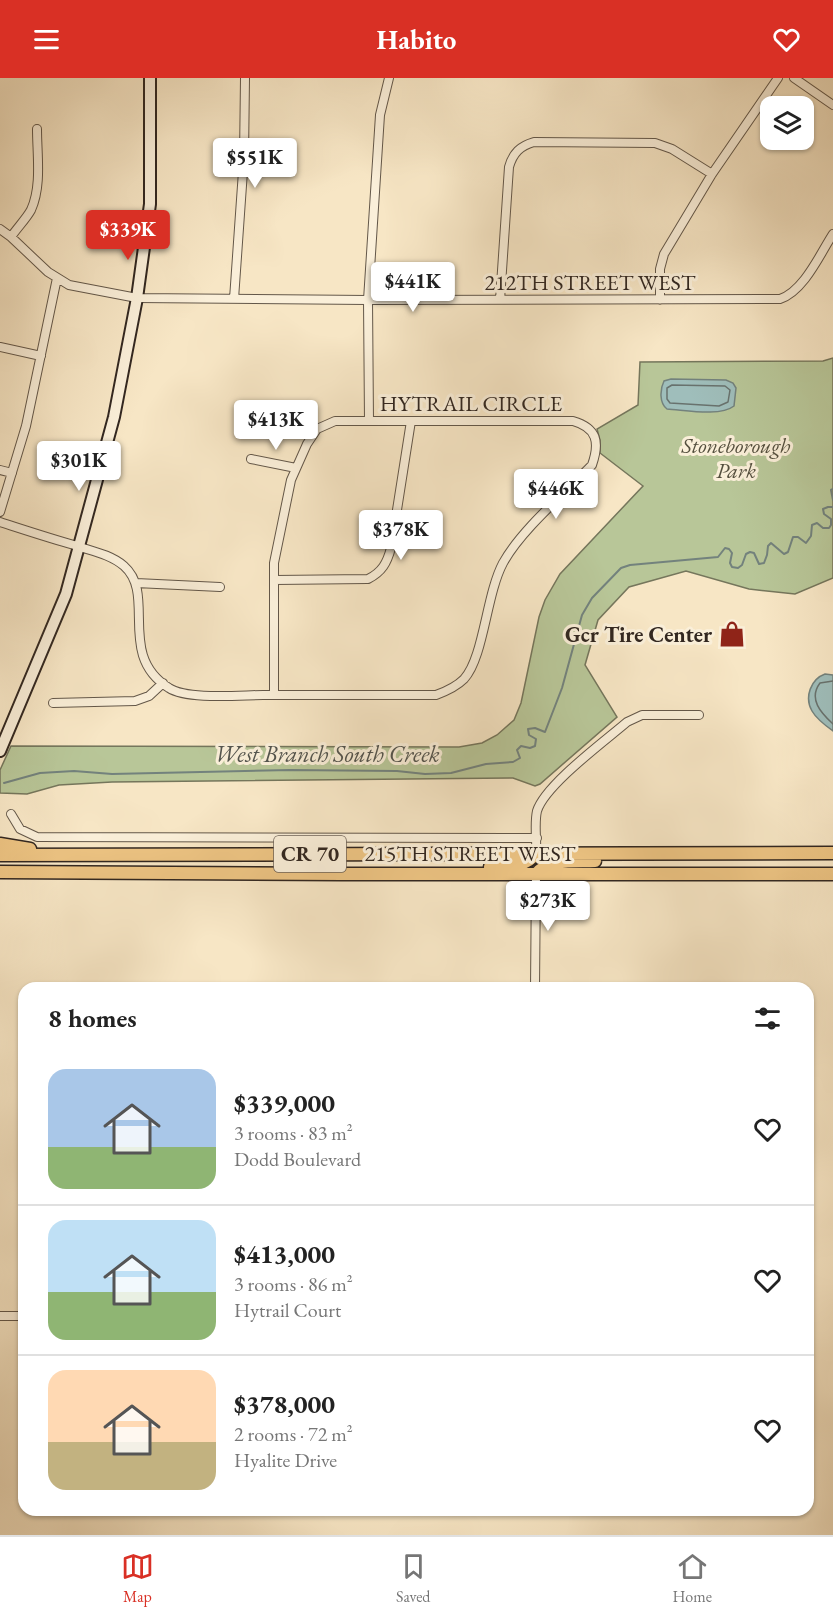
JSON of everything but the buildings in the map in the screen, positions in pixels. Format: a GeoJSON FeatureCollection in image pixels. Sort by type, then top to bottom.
{"type":"FeatureCollection","features":[{"type":"Feature","properties":{"kind":"main road"},"geometry":{"type":"LineString","coordinates":[[0,751],[66,594],[114,417],[137,298],[150,204],[150,78]]}},
{"type":"Feature","properties":{"kind":"main road"},"geometry":{"type":"LineString","coordinates":[[0,844],[85,855]]}},
{"type":"Feature","properties":{"kind":"main road"},"geometry":{"type":"LineString","coordinates":[[426,874],[458,868],[522,864],[536,853]]}},
{"type":"Feature","properties":{"kind":"main road"},"geometry":{"type":"LineString","coordinates":[[536,874],[543,867],[556,863],[608,860],[644,853]]}},
{"type":"Feature","properties":{"kind":"main road","name":"215TH STREET WEST"},"geometry":{"type":"LineString","coordinates":[[0,855],[833,853]]}},
{"type":"Feature","properties":{"kind":"main road","name":"215TH STREET WEST"},"geometry":{"type":"LineString","coordinates":[[0,872],[833,874]]}},
{"type":"Feature","properties":{"kind":"street"},"geometry":{"type":"LineString","coordinates":[[234,299],[244,157],[245,78]]}},
{"type":"Feature","properties":{"kind":"street"},"geometry":{"type":"LineString","coordinates":[[369,421],[368,300],[380,115],[389,78]]}},
{"type":"Feature","properties":{"kind":"street"},"geometry":{"type":"LineString","coordinates":[[660,300],[660,269],[664,254],[712,174],[778,78]]}},
{"type":"Feature","properties":{"kind":"street"},"geometry":{"type":"LineString","coordinates":[[794,78],[833,105]]}},
{"type":"Feature","properties":{"kind":"street"},"geometry":{"type":"LineString","coordinates":[[11,237],[30,211],[35,197],[38,178],[38,129]]}},
{"type":"Feature","properties":{"kind":"street"},"geometry":{"type":"LineString","coordinates":[[500,300],[509,167],[511,159],[519,148],[534,142],[655,143],[672,149],[712,174]]}},
{"type":"Feature","properties":{"kind":"street","name":"212TH STREET WEST"},"geometry":{"type":"LineString","coordinates":[[0,229],[48,272],[69,285],[137,298],[368,300],[780,298],[790,294],[798,287],[833,234]]}},
{"type":"Feature","properties":{"kind":"street"},"geometry":{"type":"LineString","coordinates":[[0,512],[26,426],[57,278]]}},
{"type":"Feature","properties":{"kind":"street"},"geometry":{"type":"LineString","coordinates":[[0,347],[41,356]]}},
{"type":"Feature","properties":{"kind":"street","name":"HYTRAIL CIRCLE"},"geometry":{"type":"LineString","coordinates":[[136,583],[141,653],[147,664],[170,689],[191,695],[274,695],[436,695],[452,689],[465,678],[475,660],[494,582],[504,561],[522,537],[592,465],[597,451],[595,437],[586,425],[573,421],[335,421],[317,429],[291,480],[274,563],[274,695]]}},
{"type":"Feature","properties":{"kind":"street"},"geometry":{"type":"LineString","coordinates":[[274,580],[368,579],[378,574],[387,562],[391,548],[411,421]]}},
{"type":"Feature","properties":{"kind":"street"},"geometry":{"type":"LineString","coordinates":[[251,459],[296,468]]}},
{"type":"Feature","properties":{"kind":"street"},"geometry":{"type":"LineString","coordinates":[[0,470],[12,473]]}},
{"type":"Feature","properties":{"kind":"street"},"geometry":{"type":"LineString","coordinates":[[0,522],[114,559],[125,567],[136,583],[220,586]]}},
{"type":"Feature","properties":{"kind":"street"},"geometry":{"type":"LineString","coordinates":[[53,703],[135,701],[149,696],[164,683]]}},
{"type":"Feature","properties":{"kind":"street"},"geometry":{"type":"LineString","coordinates":[[536,853],[536,814],[541,800],[552,787],[627,722],[642,715],[699,715]]}},
{"type":"Feature","properties":{"kind":"street","name":"215TH STREET WEST"},"geometry":{"type":"LineString","coordinates":[[11,814],[20,829],[37,837],[537,838]]}},
{"type":"Feature","properties":{"kind":"street"},"geometry":{"type":"LineString","coordinates":[[535,982],[536,874]]}},
{"type":"Feature","properties":{"kind":"street"},"geometry":{"type":"LineString","coordinates":[[0,1316],[18,1316]]}},
{"type":"Feature","properties":{"kind":"green space","name":"Stoneborough Park"},"geometry":{"type":"Polygon","coordinates":[[[833,358],[833,578],[795,594],[749,589],[686,571],[629,587],[598,620],[585,665],[617,717],[540,784],[535,786],[513,778],[112,782],[59,785],[27,794],[0,793],[0,770],[11,746],[459,747],[482,743],[497,735],[514,720],[521,703],[539,617],[545,600],[560,574],[643,486],[600,453],[597,429],[638,405],[640,362],[823,361],[833,358]]]}},
{"type":"Feature","properties":{"kind":"water"},"geometry":{"type":"Polygon","coordinates":[[[671,379],[726,380],[733,383],[736,388],[734,406],[711,412],[667,409],[661,400],[661,392],[664,381],[671,379]]]}},
{"type":"Feature","properties":{"kind":"water"},"geometry":{"type":"Polygon","coordinates":[[[825,674],[833,675],[833,731],[814,714],[809,700],[813,684],[825,674]]]}},
{"type":"Feature","properties":{"kind":"waterway","name":"West Branch South Creek"},"geometry":{"type":"LineString","coordinates":[[833,489],[831,490],[833,500]]}},
{"type":"Feature","properties":{"kind":"waterway","name":"West Branch South Creek"},"geometry":{"type":"LineString","coordinates":[[4,783],[40,773],[74,771],[112,774],[290,770],[397,771],[425,774],[451,773],[486,764],[513,762],[520,758],[517,750],[521,746],[530,748],[535,746],[536,739],[529,735],[528,729],[535,728],[545,732],[562,688],[582,615],[592,598],[621,568],[630,565],[718,557],[725,548],[732,553],[730,563],[732,567],[738,568],[742,565],[746,554],[750,552],[754,553],[759,564],[764,563],[768,546],[771,543],[784,554],[788,552],[793,537],[798,537],[806,543],[811,536],[812,525],[817,523],[823,528],[829,528],[831,519],[824,514],[823,509],[833,507]]}},
{"type":"Feature","properties":{"kind":"place","name":"Gcr Tire Center"},"geometry":{"type":"Point","coordinates":[732,634]}}]}
